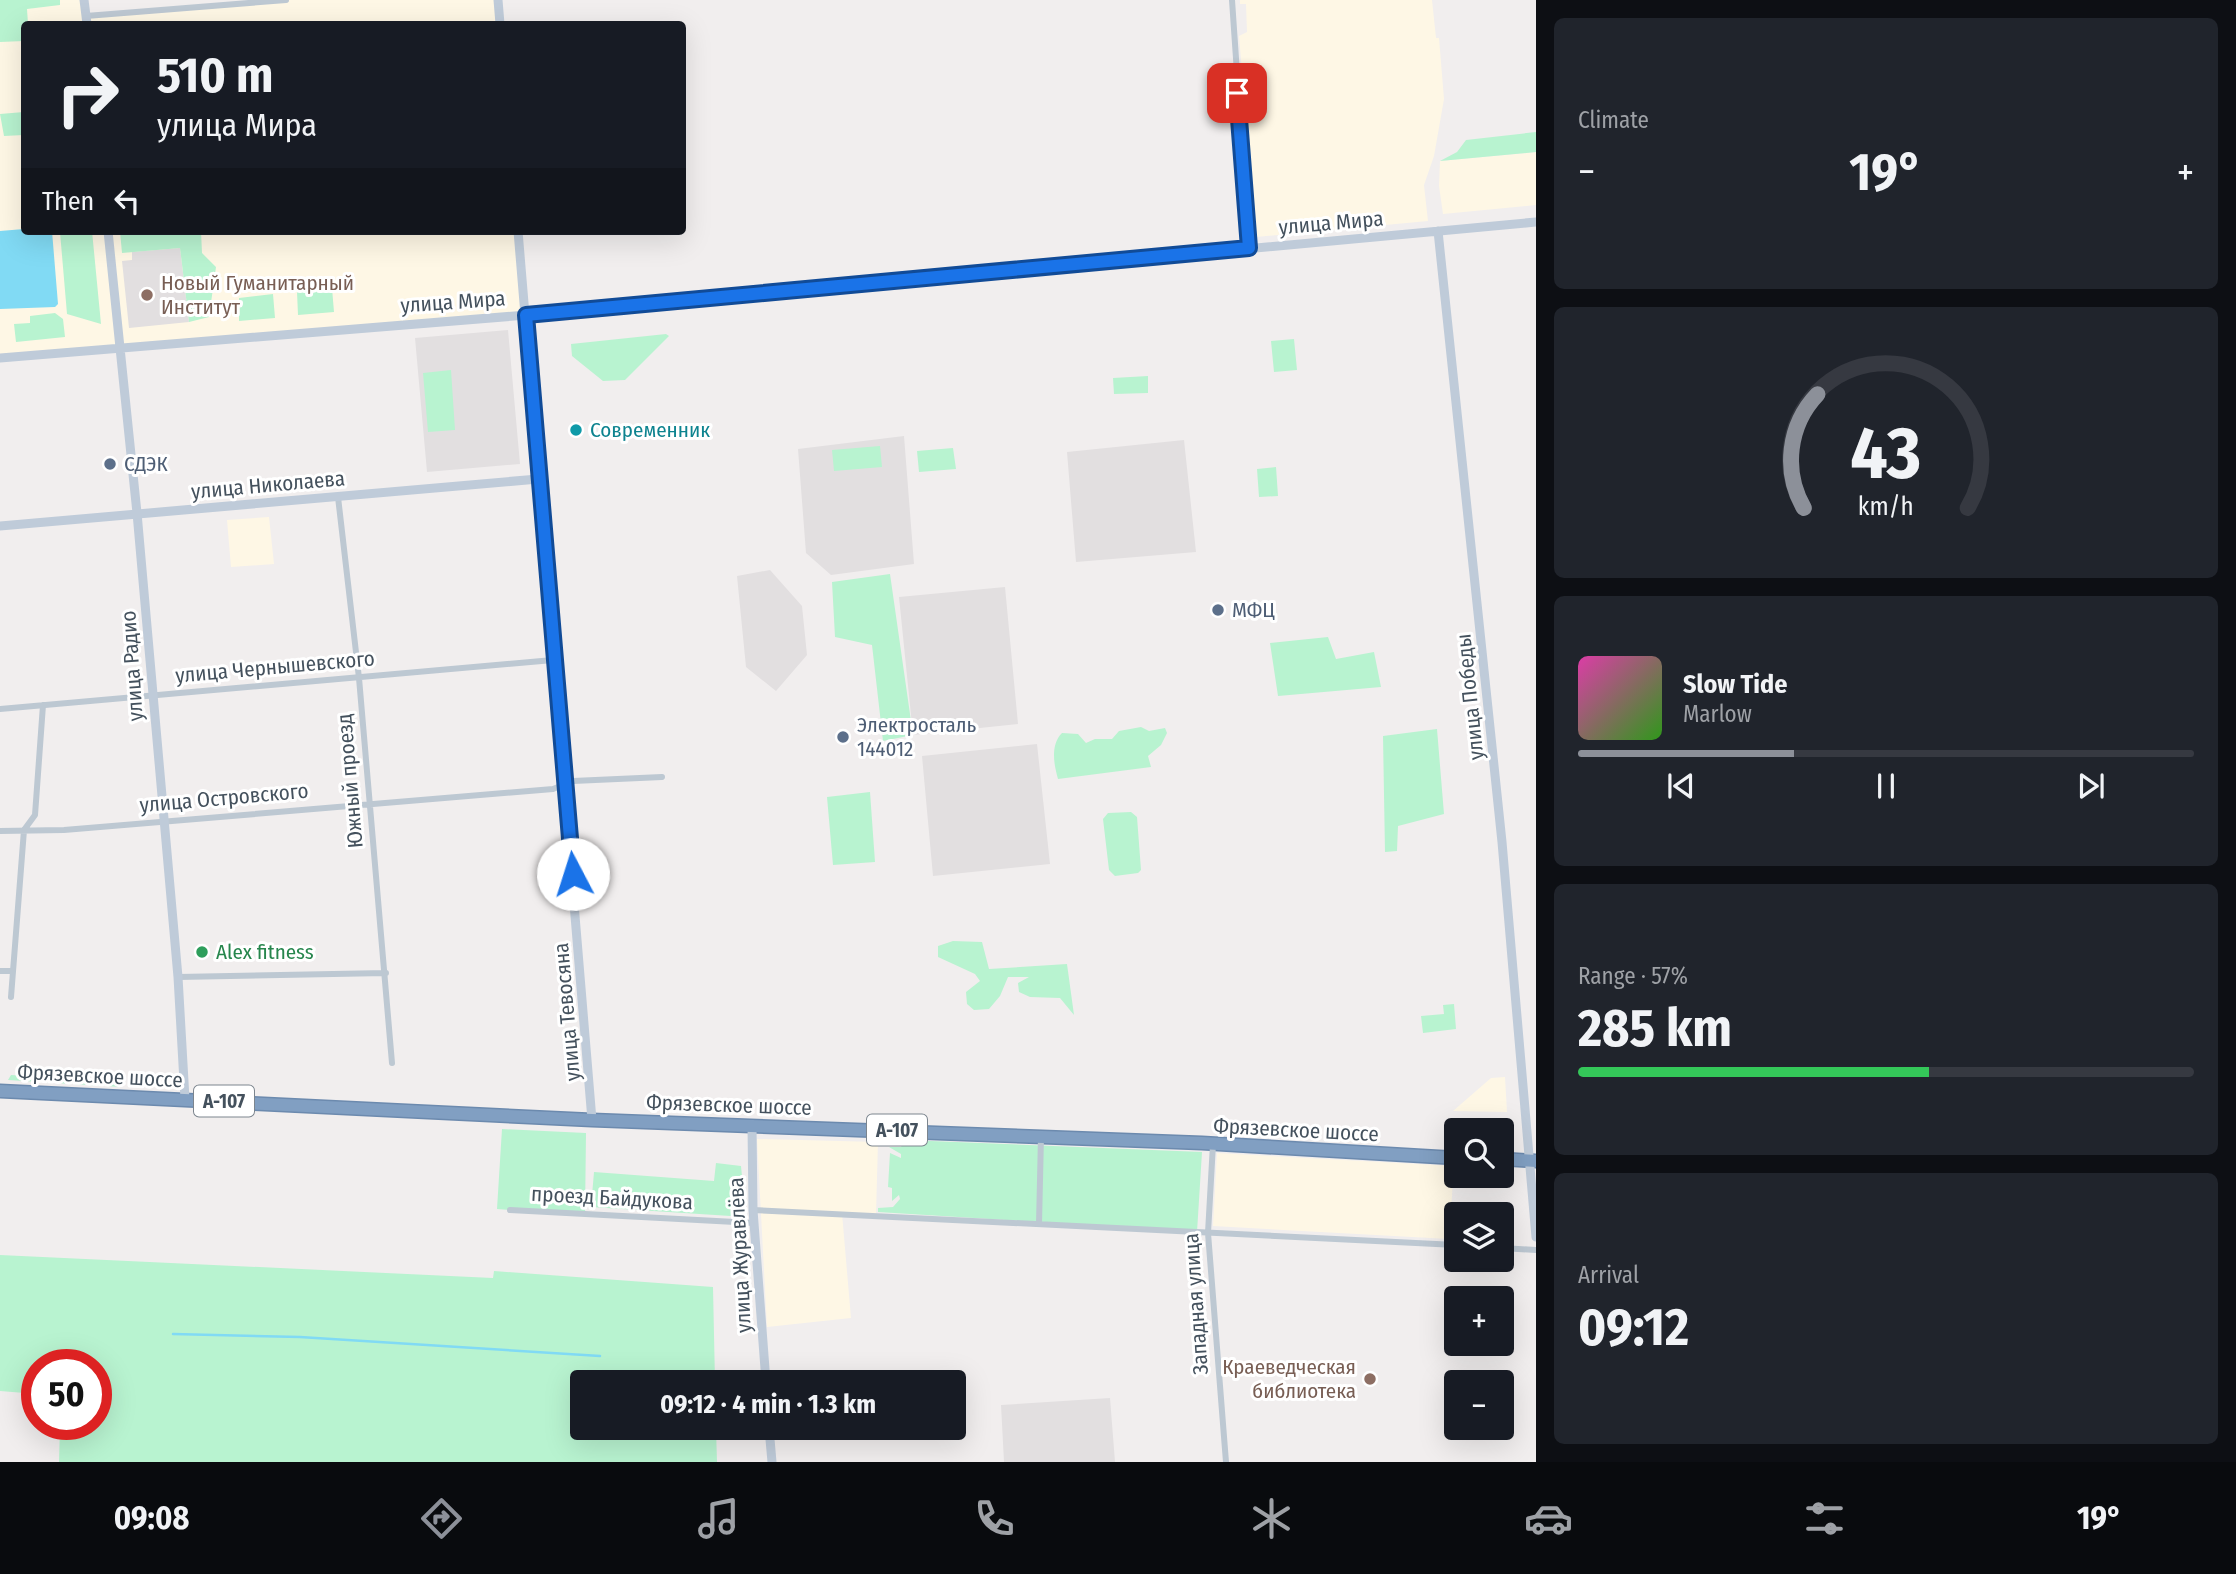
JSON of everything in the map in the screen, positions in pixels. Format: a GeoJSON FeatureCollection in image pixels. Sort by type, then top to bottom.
{"type":"FeatureCollection","features":[{"type":"Feature","properties":{"kind":"highway","name":"Фрязевское шоссе"},"geometry":{"type":"LineString","coordinates":[[0,1091],[592,1120],[1041,1136],[1444,1157]]}},
{"type":"Feature","properties":{"kind":"highway"},"geometry":{"type":"LineString","coordinates":[[1514,1160],[1534,1162]]}},
{"type":"Feature","properties":{"kind":"main road"},"geometry":{"type":"LineString","coordinates":[[84,0],[86,20]]}},
{"type":"Feature","properties":{"kind":"main road"},"geometry":{"type":"LineString","coordinates":[[498,0],[500,21]]}},
{"type":"Feature","properties":{"kind":"main road","name":"улица Мира"},"geometry":{"type":"LineString","coordinates":[[0,358],[526,315],[1536,222]]}},
{"type":"Feature","properties":{"kind":"main road","name":"улица Победы"},"geometry":{"type":"LineString","coordinates":[[1438,231],[1534,1162],[1536,1237]]}},
{"type":"Feature","properties":{"kind":"main road","name":"улица Радио"},"geometry":{"type":"LineString","coordinates":[[108,235],[137,513],[162,820],[178,977],[185,1099]]}},
{"type":"Feature","properties":{"kind":"main road","name":"улица Тевосяна"},"geometry":{"type":"LineString","coordinates":[[518,235],[592,1120]]}},
{"type":"Feature","properties":{"kind":"main road","name":"улица Николаева"},"geometry":{"type":"LineString","coordinates":[[0,526],[538,479]]}},
{"type":"Feature","properties":{"kind":"main road","name":"улица Журавлёва"},"geometry":{"type":"LineString","coordinates":[[752,1125],[753,1210],[765,1370]]}},
{"type":"Feature","properties":{"kind":"main road"},"geometry":{"type":"LineString","coordinates":[[770,1440],[772,1462]]}},
{"type":"Feature","properties":{"kind":"street"},"geometry":{"type":"LineString","coordinates":[[86,20],[286,0]]}},
{"type":"Feature","properties":{"kind":"street"},"geometry":{"type":"LineString","coordinates":[[1232,0],[1234,65],[1249,248]]}},
{"type":"Feature","properties":{"kind":"street","name":"Южный проезд"},"geometry":{"type":"LineString","coordinates":[[338,496],[359,678],[393,1063]]}},
{"type":"Feature","properties":{"kind":"street","name":"улица Чернышевского"},"geometry":{"type":"LineString","coordinates":[[0,709],[552,660]]}},
{"type":"Feature","properties":{"kind":"street"},"geometry":{"type":"LineString","coordinates":[[11,997],[24,830],[35,815],[43,705]]}},
{"type":"Feature","properties":{"kind":"street"},"geometry":{"type":"LineString","coordinates":[[565,783],[662,777]]}},
{"type":"Feature","properties":{"kind":"street","name":"улица Островского"},"geometry":{"type":"LineString","coordinates":[[0,831],[553,789],[565,783]]}},
{"type":"Feature","properties":{"kind":"street"},"geometry":{"type":"LineString","coordinates":[[0,971],[13,971]]}},
{"type":"Feature","properties":{"kind":"street"},"geometry":{"type":"LineString","coordinates":[[178,977],[386,973]]}},
{"type":"Feature","properties":{"kind":"street"},"geometry":{"type":"LineString","coordinates":[[1039,1224],[1041,1136]]}},
{"type":"Feature","properties":{"kind":"street","name":"Западная улица"},"geometry":{"type":"LineString","coordinates":[[1213,1144],[1208,1233],[1226,1462]]}},
{"type":"Feature","properties":{"kind":"street","name":"проезд Байдукова"},"geometry":{"type":"LineString","coordinates":[[510,1210],[754,1223]]}},
{"type":"Feature","properties":{"kind":"street"},"geometry":{"type":"LineString","coordinates":[[753,1210],[1444,1244]]}},
{"type":"Feature","properties":{"kind":"street"},"geometry":{"type":"LineString","coordinates":[[1514,1249],[1536,1250]]}},
{"type":"Feature","properties":{"kind":"shaded area"},"geometry":{"type":"Polygon","coordinates":[[[0,0],[84,0],[86,16],[286,0],[498,0],[500,21],[21,21],[21,235],[518,235],[526,315],[0,358],[0,0]]]}},
{"type":"Feature","properties":{"kind":"shaded area"},"geometry":{"type":"Polygon","coordinates":[[[1240,0],[1432,0],[1436,38],[1439,38],[1444,99],[1434,156],[1424,185],[1428,221],[1256,237],[1239,36],[1247,32],[1246,4],[1240,4],[1240,0]]]}},
{"type":"Feature","properties":{"kind":"shaded area"},"geometry":{"type":"Polygon","coordinates":[[[1536,152],[1536,205],[1443,214],[1439,186],[1440,161],[1536,152]]]}},
{"type":"Feature","properties":{"kind":"shaded area"},"geometry":{"type":"Polygon","coordinates":[[[180,248],[189,322],[129,328],[122,261],[132,260],[132,252],[180,248]]]}},
{"type":"Feature","properties":{"kind":"shaded area"},"geometry":{"type":"Polygon","coordinates":[[[508,330],[520,464],[427,472],[415,338],[508,330]]]}},
{"type":"Feature","properties":{"kind":"shaded area"},"geometry":{"type":"Polygon","coordinates":[[[904,436],[914,564],[831,575],[806,553],[798,449],[904,436]]]}},
{"type":"Feature","properties":{"kind":"shaded area"},"geometry":{"type":"Polygon","coordinates":[[[1184,440],[1196,552],[1076,562],[1067,452],[1184,440]]]}},
{"type":"Feature","properties":{"kind":"shaded area"},"geometry":{"type":"Polygon","coordinates":[[[269,517],[274,564],[231,567],[227,520],[269,517]]]}},
{"type":"Feature","properties":{"kind":"shaded area"},"geometry":{"type":"Polygon","coordinates":[[[770,570],[802,606],[807,655],[776,691],[746,667],[737,576],[770,570]]]}},
{"type":"Feature","properties":{"kind":"shaded area"},"geometry":{"type":"Polygon","coordinates":[[[1005,587],[1018,724],[913,735],[899,597],[1005,587]]]}},
{"type":"Feature","properties":{"kind":"shaded area"},"geometry":{"type":"Polygon","coordinates":[[[1037,744],[1050,864],[933,876],[922,756],[1037,744]]]}},
{"type":"Feature","properties":{"kind":"shaded area"},"geometry":{"type":"Polygon","coordinates":[[[1505,1077],[1507,1112],[1453,1111],[1491,1078],[1505,1077]]]}},
{"type":"Feature","properties":{"kind":"shaded area"},"geometry":{"type":"Polygon","coordinates":[[[757,1139],[878,1142],[876,1214],[842,1213],[851,1318],[767,1327],[757,1139]]]}},
{"type":"Feature","properties":{"kind":"shaded area"},"geometry":{"type":"Polygon","coordinates":[[[1217,1153],[1444,1165],[1444,1188],[1452,1188],[1452,1202],[1444,1202],[1444,1239],[1213,1226],[1217,1153]]]}},
{"type":"Feature","properties":{"kind":"shaded area"},"geometry":{"type":"Polygon","coordinates":[[[1110,1398],[1115,1462],[1004,1462],[1001,1405],[1110,1398]]]}},
{"type":"Feature","properties":{"kind":"green space"},"geometry":{"type":"Polygon","coordinates":[[[0,0],[60,0],[60,5],[27,9],[28,21],[21,21],[21,41],[0,42],[0,0]]]}},
{"type":"Feature","properties":{"kind":"green space"},"geometry":{"type":"Polygon","coordinates":[[[21,112],[21,135],[4,136],[0,114],[21,112]]]}},
{"type":"Feature","properties":{"kind":"green space"},"geometry":{"type":"Polygon","coordinates":[[[1536,132],[1536,152],[1440,161],[1457,152],[1466,140],[1536,132]]]}},
{"type":"Feature","properties":{"kind":"green space"},"geometry":{"type":"Polygon","coordinates":[[[60,235],[92,235],[101,324],[67,314],[60,235]]]}},
{"type":"Feature","properties":{"kind":"green space"},"geometry":{"type":"Polygon","coordinates":[[[120,235],[201,235],[202,253],[216,267],[209,317],[189,322],[180,248],[122,253],[120,235]]]}},
{"type":"Feature","properties":{"kind":"green space"},"geometry":{"type":"Polygon","coordinates":[[[332,288],[334,312],[298,315],[297,292],[332,288]]]}},
{"type":"Feature","properties":{"kind":"green space"},"geometry":{"type":"Polygon","coordinates":[[[273,294],[275,318],[239,321],[239,298],[273,294]]]}},
{"type":"Feature","properties":{"kind":"green space"},"geometry":{"type":"Polygon","coordinates":[[[55,313],[63,319],[65,337],[16,342],[14,324],[30,323],[30,316],[55,313]]]}},
{"type":"Feature","properties":{"kind":"green space"},"geometry":{"type":"Polygon","coordinates":[[[666,334],[669,336],[625,380],[603,381],[572,356],[571,344],[666,334]]]}},
{"type":"Feature","properties":{"kind":"green space"},"geometry":{"type":"Polygon","coordinates":[[[1294,339],[1297,370],[1274,372],[1271,341],[1294,339]]]}},
{"type":"Feature","properties":{"kind":"green space"},"geometry":{"type":"Polygon","coordinates":[[[451,370],[455,430],[428,432],[423,373],[451,370]]]}},
{"type":"Feature","properties":{"kind":"green space"},"geometry":{"type":"Polygon","coordinates":[[[1148,376],[1148,393],[1114,394],[1113,378],[1148,376]]]}},
{"type":"Feature","properties":{"kind":"green space"},"geometry":{"type":"Polygon","coordinates":[[[880,446],[882,467],[834,471],[832,450],[880,446]]]}},
{"type":"Feature","properties":{"kind":"green space"},"geometry":{"type":"Polygon","coordinates":[[[953,448],[956,469],[919,472],[917,451],[953,448]]]}},
{"type":"Feature","properties":{"kind":"green space"},"geometry":{"type":"Polygon","coordinates":[[[1276,467],[1278,496],[1259,497],[1257,469],[1276,467]]]}},
{"type":"Feature","properties":{"kind":"green space"},"geometry":{"type":"Polygon","coordinates":[[[890,574],[913,735],[883,741],[872,645],[835,637],[832,582],[890,574]]]}},
{"type":"Feature","properties":{"kind":"green space"},"geometry":{"type":"Polygon","coordinates":[[[1328,637],[1336,659],[1374,652],[1381,687],[1278,696],[1270,643],[1328,637]]]}},
{"type":"Feature","properties":{"kind":"green space"},"geometry":{"type":"Polygon","coordinates":[[[1141,727],[1149,731],[1165,728],[1167,733],[1161,745],[1148,756],[1151,767],[1058,779],[1054,749],[1062,733],[1078,734],[1086,743],[1095,739],[1112,739],[1119,731],[1141,727]]]}},
{"type":"Feature","properties":{"kind":"green space"},"geometry":{"type":"Polygon","coordinates":[[[1437,729],[1444,814],[1398,826],[1397,851],[1385,852],[1383,736],[1437,729]]]}},
{"type":"Feature","properties":{"kind":"green space"},"geometry":{"type":"Polygon","coordinates":[[[870,792],[875,862],[833,865],[827,797],[870,792]]]}},
{"type":"Feature","properties":{"kind":"green space"},"geometry":{"type":"Polygon","coordinates":[[[1131,812],[1137,817],[1141,870],[1138,873],[1115,876],[1109,870],[1103,819],[1108,813],[1131,812]]]}},
{"type":"Feature","properties":{"kind":"green space"},"geometry":{"type":"Polygon","coordinates":[[[953,941],[982,942],[989,969],[1067,964],[1074,1015],[1060,998],[1030,997],[1019,992],[1018,983],[1029,977],[1008,977],[1000,996],[989,1009],[974,1010],[967,1004],[966,992],[980,981],[975,974],[938,957],[938,946],[953,941]]]}},
{"type":"Feature","properties":{"kind":"green space"},"geometry":{"type":"Polygon","coordinates":[[[1454,1004],[1456,1029],[1423,1033],[1421,1016],[1444,1014],[1443,1005],[1454,1004]]]}},
{"type":"Feature","properties":{"kind":"green space"},"geometry":{"type":"Polygon","coordinates":[[[11,1075],[123,1081],[122,1087],[8,1080],[11,1075]]]}},
{"type":"Feature","properties":{"kind":"green space"},"geometry":{"type":"Polygon","coordinates":[[[502,1129],[586,1133],[585,1215],[497,1209],[502,1129]]]}},
{"type":"Feature","properties":{"kind":"green space"},"geometry":{"type":"Polygon","coordinates":[[[906,1140],[1202,1152],[1197,1232],[878,1212],[878,1208],[893,1207],[900,1199],[899,1195],[892,1201],[892,1188],[888,1187],[890,1153],[901,1158],[901,1154],[889,1147],[901,1147],[906,1140]]]}},
{"type":"Feature","properties":{"kind":"green space"},"geometry":{"type":"Polygon","coordinates":[[[716,1163],[741,1166],[746,1217],[591,1207],[594,1172],[714,1181],[716,1163]]]}},
{"type":"Feature","properties":{"kind":"green space"},"geometry":{"type":"Polygon","coordinates":[[[0,1255],[493,1278],[494,1271],[713,1287],[715,1370],[570,1370],[570,1440],[716,1440],[717,1462],[59,1462],[60,1440],[112,1440],[112,1349],[21,1349],[21,1393],[0,1391],[0,1255]]]}},
{"type":"Feature","properties":{"kind":"water"},"geometry":{"type":"Polygon","coordinates":[[[21,229],[21,235],[52,235],[58,304],[55,307],[0,309],[0,231],[21,229]]]}},
{"type":"Feature","properties":{"kind":"waterway"},"geometry":{"type":"LineString","coordinates":[[173,1334],[300,1337],[600,1356]]}},
{"type":"Feature","properties":{"kind":"place","name":"Новый Гуманитарный Институт"},"geometry":{"type":"Point","coordinates":[147,295]}},
{"type":"Feature","properties":{"kind":"place","name":"Современник"},"geometry":{"type":"Point","coordinates":[576,430]}},
{"type":"Feature","properties":{"kind":"place","name":"СДЭК"},"geometry":{"type":"Point","coordinates":[110,464]}},
{"type":"Feature","properties":{"kind":"place","name":"МФЦ"},"geometry":{"type":"Point","coordinates":[1218,610]}},
{"type":"Feature","properties":{"kind":"place","name":"Электросталь 144012"},"geometry":{"type":"Point","coordinates":[843,737]}},
{"type":"Feature","properties":{"kind":"place","name":"Alex fitness"},"geometry":{"type":"Point","coordinates":[202,952]}},
{"type":"Feature","properties":{"kind":"place","name":"Краеведческая библиотека"},"geometry":{"type":"Point","coordinates":[1370,1379]}},
{"type":"Feature","properties":{"kind":"route"},"geometry":{"type":"LineString","coordinates":[[573,874],[552,660],[526,315],[1249,248],[1237,93]]}}]}
